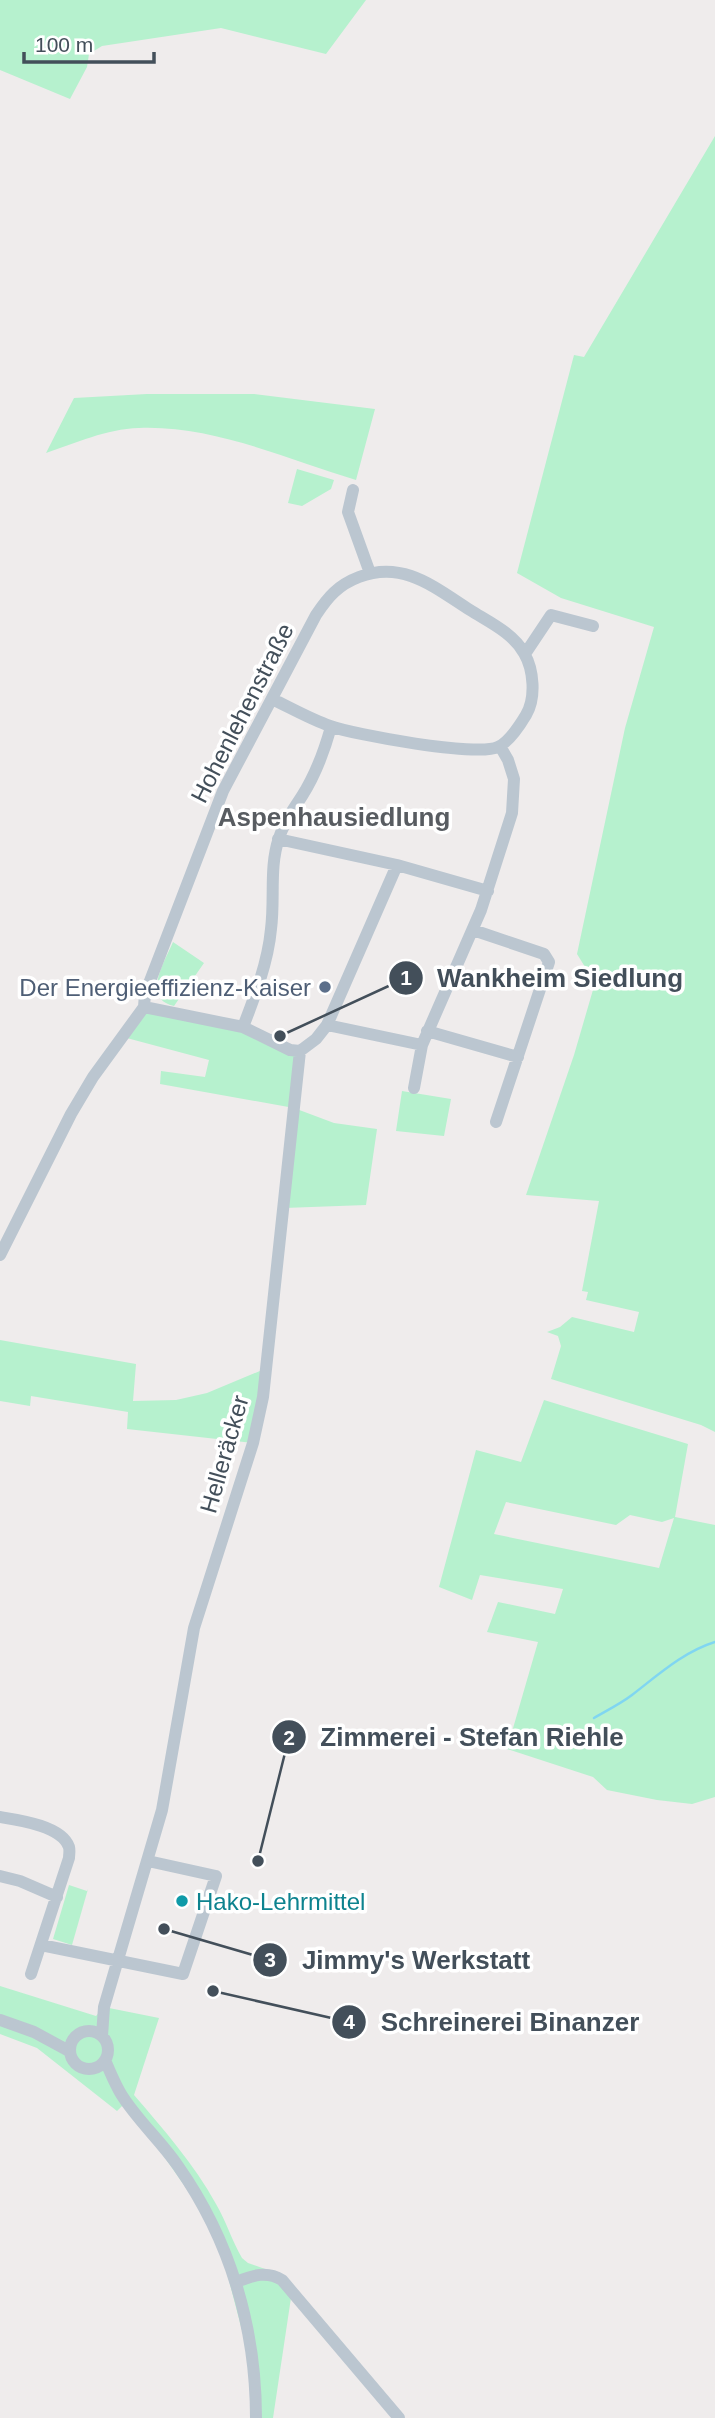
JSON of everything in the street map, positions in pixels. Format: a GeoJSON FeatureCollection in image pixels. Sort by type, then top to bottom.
{"type":"FeatureCollection","features":[{"type":"Feature","properties":{"kind":"street"},"geometry":{"type":"LineString","coordinates":[[272,699],[331,727],[450,749],[476,751],[500,746],[527,714],[533,689],[525,654],[511,637],[423,580],[398,571],[370,573],[348,512],[353,490]]}},
{"type":"Feature","properties":{"kind":"street","name":"Hohenlehenstraße"},"geometry":{"type":"LineString","coordinates":[[144,1007],[145,994],[219,801],[272,699],[327,598],[351,580],[370,573]]}},
{"type":"Feature","properties":{"kind":"street"},"geometry":{"type":"LineString","coordinates":[[525,654],[551,615],[593,626]]}},
{"type":"Feature","properties":{"kind":"street"},"geometry":{"type":"LineString","coordinates":[[243,1027],[270,940],[273,863],[278,839],[286,819],[321,761],[331,727]]}},
{"type":"Feature","properties":{"kind":"street"},"geometry":{"type":"LineString","coordinates":[[414,1088],[422,1045],[488,891],[514,797],[512,769],[500,746]]}},
{"type":"Feature","properties":{"kind":"street"},"geometry":{"type":"LineString","coordinates":[[278,839],[397,865],[488,891]]}},
{"type":"Feature","properties":{"kind":"street"},"geometry":{"type":"LineString","coordinates":[[0,1255],[71,1114],[93,1077],[144,1007],[243,1027],[290,1050],[300,1051],[316,1040],[327,1025],[397,865]]}},
{"type":"Feature","properties":{"kind":"street"},"geometry":{"type":"LineString","coordinates":[[473,930],[548,957],[550,962],[496,1122]]}},
{"type":"Feature","properties":{"kind":"street"},"geometry":{"type":"LineString","coordinates":[[327,1025],[422,1045]]}},
{"type":"Feature","properties":{"kind":"street"},"geometry":{"type":"LineString","coordinates":[[427,1031],[518,1057]]}},
{"type":"Feature","properties":{"kind":"street","name":"Helleräcker"},"geometry":{"type":"LineString","coordinates":[[102,2036],[104,2007],[148,1861],[167,1786],[194,1628],[253,1443],[264,1398],[300,1051]]}},
{"type":"Feature","properties":{"kind":"street"},"geometry":{"type":"LineString","coordinates":[[0,1817],[27,1822],[62,1837],[69,1847],[69,1858],[31,1974]]}},
{"type":"Feature","properties":{"kind":"street"},"geometry":{"type":"LineString","coordinates":[[41,1945],[184,1974],[216,1876],[148,1861]]}},
{"type":"Feature","properties":{"kind":"street"},"geometry":{"type":"LineString","coordinates":[[0,1876],[20,1881],[57,1897]]}},
{"type":"Feature","properties":{"kind":"street","name":"Helleräcker"},"geometry":{"type":"LineString","coordinates":[[87,2031],[104,2007]]}},
{"type":"Feature","properties":{"kind":"street"},"geometry":{"type":"LineString","coordinates":[[0,2020],[34,2032],[69,2051],[76,2065],[92,2070],[121,2095],[176,2163],[199,2199],[224,2248],[236,2282],[249,2335],[255,2380],[256,2418]]}},
{"type":"Feature","properties":{"kind":"street"},"geometry":{"type":"LineString","coordinates":[[34,2032],[74,2037],[87,2031],[102,2036],[108,2047],[105,2060],[121,2095]]}},
{"type":"Feature","properties":{"kind":"street"},"geometry":{"type":"LineString","coordinates":[[69,2051],[74,2037]]}},
{"type":"Feature","properties":{"kind":"street"},"geometry":{"type":"LineString","coordinates":[[92,2070],[105,2060]]}},
{"type":"Feature","properties":{"kind":"street"},"geometry":{"type":"LineString","coordinates":[[236,2282],[264,2274],[282,2280],[399,2418]]}},
{"type":"Feature","properties":{"kind":"green space"},"geometry":{"type":"Polygon","coordinates":[[[0,0],[366,0],[326,54],[221,28],[102,46],[89,54],[87,67],[70,99],[0,70],[0,0]]]}},
{"type":"Feature","properties":{"kind":"green space"},"geometry":{"type":"Polygon","coordinates":[[[715,136],[715,1432],[701,1425],[551,1379],[561,1346],[558,1336],[547,1332],[560,1327],[572,1317],[634,1332],[639,1312],[586,1300],[588,1292],[582,1291],[599,1201],[526,1195],[574,1055],[595,983],[577,954],[625,728],[654,627],[561,598],[517,573],[574,355],[584,357],[715,136]]]}},
{"type":"Feature","properties":{"kind":"green space"},"geometry":{"type":"Polygon","coordinates":[[[147,394],[254,394],[375,409],[356,480],[249,445],[194,432],[167,429],[115,431],[46,453],[74,398],[147,394]]]}},
{"type":"Feature","properties":{"kind":"green space"},"geometry":{"type":"Polygon","coordinates":[[[297,469],[334,480],[331,489],[302,506],[288,503],[297,469]]]}},
{"type":"Feature","properties":{"kind":"green space"},"geometry":{"type":"Polygon","coordinates":[[[173,942],[204,963],[174,1006],[164,1002],[157,988],[161,969],[173,942]]]}},
{"type":"Feature","properties":{"kind":"green space"},"geometry":{"type":"Polygon","coordinates":[[[144,1007],[243,1027],[300,1051],[294,1108],[160,1084],[161,1071],[205,1077],[209,1060],[123,1037],[144,1007]]]}},
{"type":"Feature","properties":{"kind":"green space"},"geometry":{"type":"Polygon","coordinates":[[[402,1091],[451,1099],[444,1136],[396,1131],[402,1091]]]}},
{"type":"Feature","properties":{"kind":"green space"},"geometry":{"type":"Polygon","coordinates":[[[294,1108],[334,1123],[377,1129],[366,1205],[284,1208],[294,1108]]]}},
{"type":"Feature","properties":{"kind":"green space"},"geometry":{"type":"Polygon","coordinates":[[[0,1340],[136,1364],[133,1401],[176,1400],[207,1393],[267,1368],[253,1443],[127,1429],[128,1412],[31,1396],[30,1406],[0,1401],[0,1340]]]}},
{"type":"Feature","properties":{"kind":"green space"},"geometry":{"type":"Polygon","coordinates":[[[544,1400],[688,1444],[675,1517],[715,1525],[715,1797],[692,1804],[607,1790],[593,1777],[507,1749],[538,1642],[487,1632],[498,1602],[555,1614],[563,1589],[480,1575],[472,1600],[439,1587],[476,1450],[521,1462],[544,1400]],[[506,1502],[494,1534],[659,1568],[674,1518],[662,1522],[630,1515],[616,1525],[506,1502]]]}},
{"type":"Feature","properties":{"kind":"green space"},"geometry":{"type":"Polygon","coordinates":[[[69,1885],[87,1891],[88,1889],[72,1945],[53,1939],[69,1885]]]}},
{"type":"Feature","properties":{"kind":"green space"},"geometry":{"type":"Polygon","coordinates":[[[0,1986],[96,2016],[104,2007],[159,2018],[134,2095],[198,2175],[220,2211],[242,2258],[265,2269],[292,2291],[273,2418],[256,2418],[255,2380],[216,2231],[126,2102],[117,2111],[37,2048],[0,2034],[0,1986]]]}},
{"type":"Feature","properties":{"kind":"waterway"},"geometry":{"type":"LineString","coordinates":[[594,1718],[682,1658],[715,1642]]}},
{"type":"Feature","properties":{"kind":"place","name":"Der Energieeffizienz-Kaiser"},"geometry":{"type":"Point","coordinates":[325,987]}},
{"type":"Feature","properties":{"kind":"place","name":"Wankheim Siedlung"},"geometry":{"type":"Point","coordinates":[280,1036]}},
{"type":"Feature","properties":{"kind":"place","name":"Zimmerei - Stefan Riehle"},"geometry":{"type":"Point","coordinates":[258,1861]}},
{"type":"Feature","properties":{"kind":"place","name":"Hako-Lehrmittel"},"geometry":{"type":"Point","coordinates":[182,1901]}},
{"type":"Feature","properties":{"kind":"place","name":"Jimmy's Werkstatt"},"geometry":{"type":"Point","coordinates":[164,1929]}},
{"type":"Feature","properties":{"kind":"place","name":"Schreinerei Binanzer"},"geometry":{"type":"Point","coordinates":[213,1991]}},
{"type":"Feature","properties":{"kind":"district","name":"Aspenhausiedlung"},"geometry":{"type":"Point","coordinates":[334,817]}}]}
